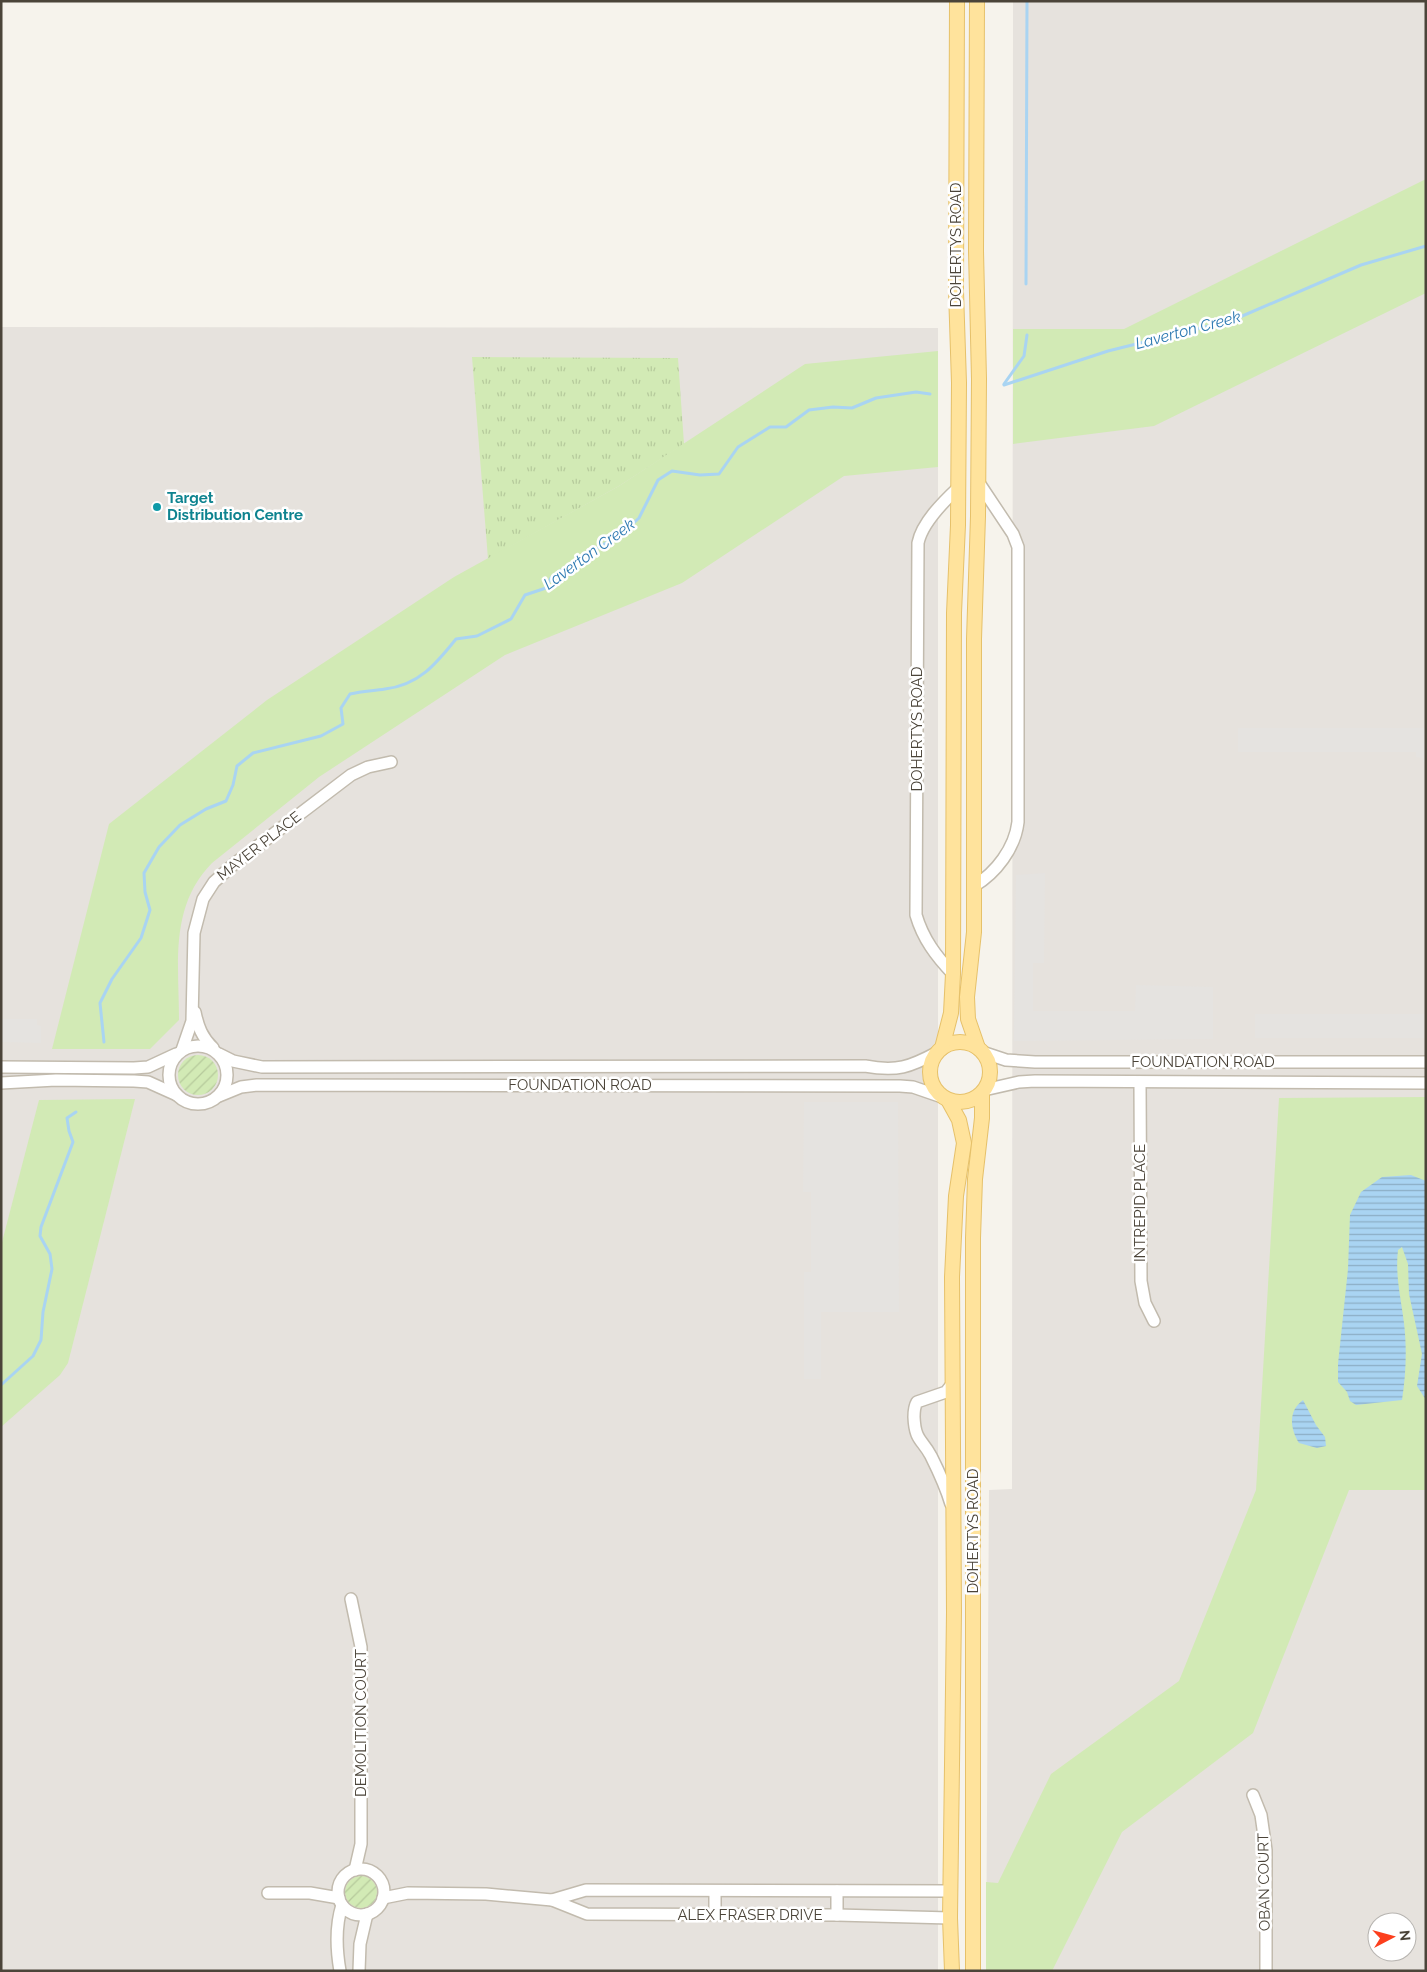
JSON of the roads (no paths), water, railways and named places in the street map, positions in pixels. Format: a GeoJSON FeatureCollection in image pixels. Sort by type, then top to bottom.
{"type":"FeatureCollection","features":[{"type":"Feature","properties":{"kind":"main road","name":"DOHERTYS ROAD"},"geometry":{"type":"LineString","coordinates":[[940,1050],[950,1013],[954,974],[954,613],[959,383],[956,267],[957,1]]}},
{"type":"Feature","properties":{"kind":"main road","name":"DOHERTYS ROAD"},"geometry":{"type":"LineString","coordinates":[[977,1],[976,293],[980,379],[979,483],[974,638],[974,932],[967,1010],[968,1019],[980,1050]]}},
{"type":"Feature","properties":{"kind":"main road"},"geometry":{"type":"LineString","coordinates":[[960,1042],[972,1045],[980,1050],[988,1062],[990,1074],[983,1091],[966,1102],[945,1098],[934,1087],[930,1075],[932,1063],[940,1050],[960,1042]]}},
{"type":"Feature","properties":{"kind":"main road","name":"DOHERTYS ROAD"},"geometry":{"type":"LineString","coordinates":[[973,1971],[974,1200],[983,1110],[983,1091]]}},
{"type":"Feature","properties":{"kind":"main road","name":"DOHERTYS ROAD"},"geometry":{"type":"LineString","coordinates":[[945,1098],[960,1120],[964,1143],[954,1217],[952,1277],[954,1383],[954,1612],[950,1891],[952,1971]]}},
{"type":"Feature","properties":{"kind":"main road"},"geometry":{"type":"LineString","coordinates":[[954,1612],[973,1612]]}},
{"type":"Feature","properties":{"kind":"main road"},"geometry":{"type":"LineString","coordinates":[[950,1891],[973,1904],[950,1918]]}},
{"type":"Feature","properties":{"kind":"street"},"geometry":{"type":"LineString","coordinates":[[974,886],[990,875],[1006,853],[1016,835],[1018,822],[1018,547],[1013,534],[979,483]]}},
{"type":"Feature","properties":{"kind":"street","name":"DOHERTYS ROAD"},"geometry":{"type":"LineString","coordinates":[[954,974],[937,958],[928,945],[916,914],[918,543],[919,534],[926,522],[958,488]]}},
{"type":"Feature","properties":{"kind":"street","name":"MAYER PLACE"},"geometry":{"type":"LineString","coordinates":[[180,1052],[192,1021],[194,1008],[194,933],[203,899],[214,882],[234,864],[351,775],[368,767],[391,762]]}},
{"type":"Feature","properties":{"kind":"street","name":"MAYER PLACE"},"geometry":{"type":"LineString","coordinates":[[194,1008],[198,1026],[204,1038],[218,1053]]}},
{"type":"Feature","properties":{"kind":"street"},"geometry":{"type":"LineString","coordinates":[[1,1067],[148,1067],[190,1046],[199,1045],[208,1047],[218,1053],[227,1070],[227,1080],[219,1096],[202,1104],[184,1101],[177,1095],[169,1079],[172,1061],[180,1052]]}},
{"type":"Feature","properties":{"kind":"street","name":"FOUNDATION ROAD"},"geometry":{"type":"LineString","coordinates":[[218,1053],[233,1061],[262,1066],[865,1066],[903,1068],[917,1064],[940,1050]]}},
{"type":"Feature","properties":{"kind":"street","name":"FOUNDATION ROAD"},"geometry":{"type":"LineString","coordinates":[[980,1050],[1006,1060],[1035,1062],[1426,1062]]}},
{"type":"Feature","properties":{"kind":"street"},"geometry":{"type":"LineString","coordinates":[[1335,1082],[1336,1062]]}},
{"type":"Feature","properties":{"kind":"street"},"geometry":{"type":"LineString","coordinates":[[1,1083],[56,1080],[134,1081],[148,1082],[177,1095]]}},
{"type":"Feature","properties":{"kind":"street","name":"FOUNDATION ROAD"},"geometry":{"type":"LineString","coordinates":[[983,1091],[1019,1082],[1426,1083]]}},
{"type":"Feature","properties":{"kind":"street","name":"INTREPID PLACE"},"geometry":{"type":"LineString","coordinates":[[1140,1082],[1140,1281],[1145,1302],[1154,1321]]}},
{"type":"Feature","properties":{"kind":"street","name":"FOUNDATION ROAD"},"geometry":{"type":"LineString","coordinates":[[219,1096],[241,1087],[257,1085],[900,1086],[945,1098]]}},
{"type":"Feature","properties":{"kind":"street","name":"DOHERTYS ROAD"},"geometry":{"type":"LineString","coordinates":[[954,1383],[946,1392],[917,1402],[915,1405],[914,1428],[917,1436],[930,1454],[954,1510]]}},
{"type":"Feature","properties":{"kind":"street","name":"DEMOLITION COURT"},"geometry":{"type":"LineString","coordinates":[[351,1598],[361,1647],[361,1848],[355,1870]]}},
{"type":"Feature","properties":{"kind":"street","name":"OBAN COURT"},"geometry":{"type":"LineString","coordinates":[[1253,1795],[1264,1830],[1266,1971]]}},
{"type":"Feature","properties":{"kind":"street","name":"DEMOLITION COURT"},"geometry":{"type":"LineString","coordinates":[[361,1848],[369,1871]]}},
{"type":"Feature","properties":{"kind":"street"},"geometry":{"type":"LineString","coordinates":[[268,1893],[310,1892],[340,1884],[349,1873],[355,1870],[369,1871],[375,1874],[383,1886],[383,1898],[377,1909],[367,1914],[353,1914],[341,1901],[310,1892]]}},
{"type":"Feature","properties":{"kind":"street"},"geometry":{"type":"LineString","coordinates":[[340,1884],[341,1901],[336,1936],[340,1971]]}},
{"type":"Feature","properties":{"kind":"street","name":"ALEX FRASER DRIVE"},"geometry":{"type":"LineString","coordinates":[[383,1886],[408,1893]]}},
{"type":"Feature","properties":{"kind":"street","name":"ALEX FRASER DRIVE"},"geometry":{"type":"LineString","coordinates":[[552,1900],[586,1890],[715,1892],[950,1891]]}},
{"type":"Feature","properties":{"kind":"street"},"geometry":{"type":"LineString","coordinates":[[837,1891],[837,1915]]}},
{"type":"Feature","properties":{"kind":"street"},"geometry":{"type":"LineString","coordinates":[[715,1892],[715,1915]]}},
{"type":"Feature","properties":{"kind":"street","name":"ALEX FRASER DRIVE"},"geometry":{"type":"LineString","coordinates":[[383,1898],[408,1893],[486,1894],[552,1900],[587,1914],[837,1915],[950,1918]]}},
{"type":"Feature","properties":{"kind":"street"},"geometry":{"type":"LineString","coordinates":[[359,1971],[360,1944],[367,1914]]}},
{"type":"Feature","properties":{"kind":"water"},"geometry":{"type":"Polygon","coordinates":[[[1411,1175],[1426,1181],[1426,1400],[1417,1386],[1422,1354],[1409,1294],[1408,1264],[1402,1247],[1398,1250],[1397,1269],[1406,1342],[1402,1400],[1356,1405],[1350,1401],[1347,1392],[1338,1382],[1338,1364],[1348,1269],[1350,1215],[1361,1192],[1382,1177],[1411,1175]]]}},
{"type":"Feature","properties":{"kind":"water"},"geometry":{"type":"Polygon","coordinates":[[[1303,1400],[1316,1425],[1325,1437],[1326,1446],[1317,1448],[1299,1443],[1296,1437],[1292,1426],[1293,1414],[1298,1404],[1303,1400]]]}},
{"type":"Feature","properties":{"kind":"waterway"},"geometry":{"type":"LineString","coordinates":[[1026,284],[1027,1]]}},
{"type":"Feature","properties":{"kind":"waterway","name":"Laverton Creek"},"geometry":{"type":"LineString","coordinates":[[1004,385],[1108,351],[1233,320],[1361,265],[1426,246]]}},
{"type":"Feature","properties":{"kind":"waterway"},"geometry":{"type":"LineString","coordinates":[[1004,384],[1024,356],[1027,335]]}},
{"type":"Feature","properties":{"kind":"waterway","name":"Laverton Creek"},"geometry":{"type":"LineString","coordinates":[[104,1042],[100,1003],[112,979],[141,938],[150,910],[145,892],[144,873],[159,847],[180,825],[206,809],[226,801],[233,785],[237,766],[253,753],[321,736],[343,724],[341,708],[350,694],[397,687],[408,683],[434,665],[456,639],[477,636],[511,619],[525,595],[546,588],[551,578],[558,572],[624,532],[639,518],[658,480],[672,471],[700,475],[719,474],[738,447],[770,427],[786,427],[809,410],[833,407],[852,408],[876,398],[916,392],[930,394]]}},
{"type":"Feature","properties":{"kind":"waterway","name":"Laverton Creek"},"geometry":{"type":"LineString","coordinates":[[1,1385],[33,1356],[41,1340],[43,1312],[52,1269],[50,1254],[40,1236],[41,1227],[73,1142],[67,1118],[76,1112]]}},
{"type":"Feature","properties":{"kind":"place","name":"Target Distribution Centre"},"geometry":{"type":"Point","coordinates":[157,507]}}]}
